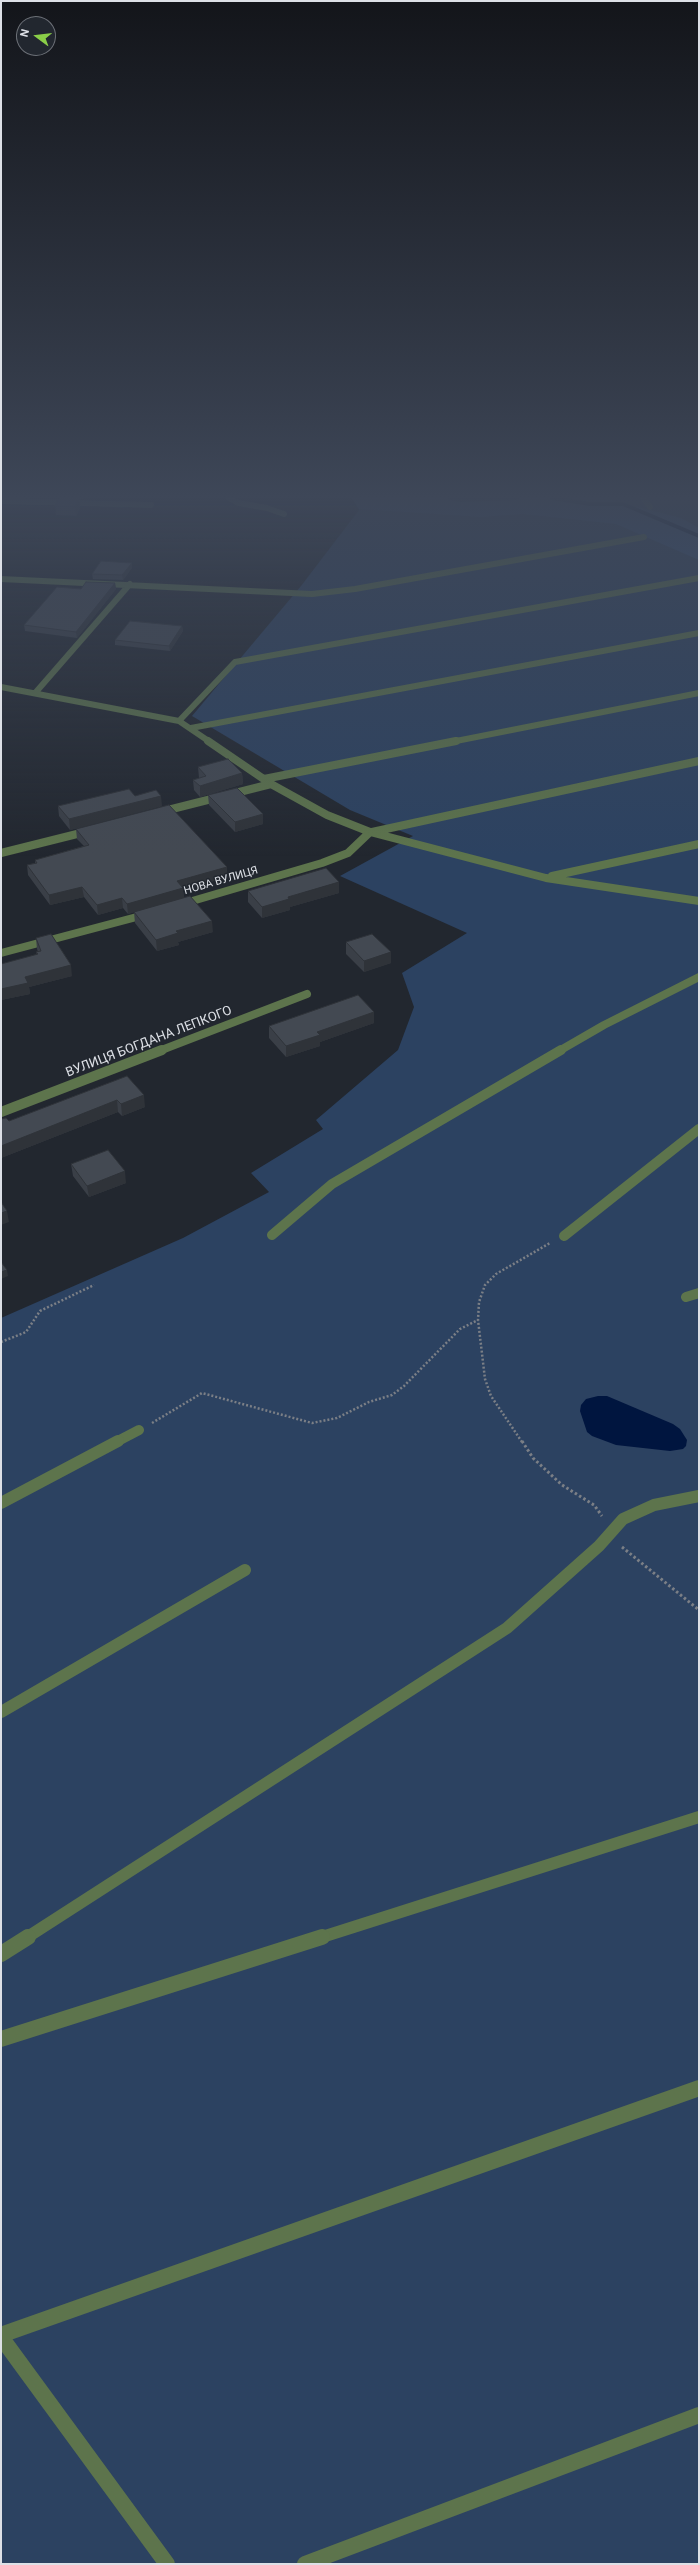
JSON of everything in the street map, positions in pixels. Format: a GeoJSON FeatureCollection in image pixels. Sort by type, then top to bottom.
{"type":"FeatureCollection","features":[{"type":"Feature","properties":{"kind":"street"},"geometry":{"type":"LineString","coordinates":[[36,692],[101,618]]}},
{"type":"Feature","properties":{"kind":"street"},"geometry":{"type":"LineString","coordinates":[[179,721],[235,662],[480,618]]}},
{"type":"Feature","properties":{"kind":"street"},"geometry":{"type":"LineString","coordinates":[[191,728],[699,633]]}},
{"type":"Feature","properties":{"kind":"street"},"geometry":{"type":"LineString","coordinates":[[1,687],[36,692],[179,721],[270,784],[327,815],[370,832],[546,878],[699,901]]}},
{"type":"Feature","properties":{"kind":"street"},"geometry":{"type":"LineString","coordinates":[[264,779],[699,693]]}},
{"type":"Feature","properties":{"kind":"street"},"geometry":{"type":"LineString","coordinates":[[370,832],[699,762]]}},
{"type":"Feature","properties":{"kind":"street"},"geometry":{"type":"LineString","coordinates":[[155,814],[270,784]]}},
{"type":"Feature","properties":{"kind":"street"},"geometry":{"type":"LineString","coordinates":[[1,853],[101,828]]}},
{"type":"Feature","properties":{"kind":"street","name":"НОВА ВУЛИЦЯ"},"geometry":{"type":"LineString","coordinates":[[172,907],[322,864],[348,853],[370,832]]}},
{"type":"Feature","properties":{"kind":"street"},"geometry":{"type":"LineString","coordinates":[[546,878],[699,844]]}},
{"type":"Feature","properties":{"kind":"street"},"geometry":{"type":"LineString","coordinates":[[1,953],[157,912]]}},
{"type":"Feature","properties":{"kind":"street"},"geometry":{"type":"LineString","coordinates":[[272,1235],[332,1184],[604,1025],[699,977]]}},
{"type":"Feature","properties":{"kind":"street","name":"ВУЛИЦЯ БОГДАНА ЛЕПКОГО"},"geometry":{"type":"LineString","coordinates":[[1,1112],[307,994]]}},
{"type":"Feature","properties":{"kind":"street"},"geometry":{"type":"LineString","coordinates":[[564,1236],[699,1129]]}},
{"type":"Feature","properties":{"kind":"street"},"geometry":{"type":"LineString","coordinates":[[686,1296],[699,1293]]}},
{"type":"Feature","properties":{"kind":"street"},"geometry":{"type":"LineString","coordinates":[[1,1503],[139,1430]]}},
{"type":"Feature","properties":{"kind":"street"},"geometry":{"type":"LineString","coordinates":[[1,1954],[507,1628],[611,1532],[623,1519],[654,1505],[699,1496]]}},
{"type":"Feature","properties":{"kind":"street"},"geometry":{"type":"LineString","coordinates":[[1,1712],[245,1570]]}},
{"type":"Feature","properties":{"kind":"street"},"geometry":{"type":"LineString","coordinates":[[1,2039],[699,1817]]}},
{"type":"Feature","properties":{"kind":"street"},"geometry":{"type":"LineString","coordinates":[[163,2563],[1,2336],[699,2088]]}},
{"type":"Feature","properties":{"kind":"street"},"geometry":{"type":"LineString","coordinates":[[305,2564],[699,2415]]}},
{"type":"Feature","properties":{"kind":"path"},"geometry":{"type":"LineString","coordinates":[[564,1236],[496,1274],[485,1285],[479,1302],[478,1320],[485,1379],[491,1396],[533,1458],[562,1485],[594,1505],[622,1546],[699,1610]]}},
{"type":"Feature","properties":{"kind":"path"},"geometry":{"type":"LineString","coordinates":[[1,1342],[26,1332],[40,1311],[94,1285]]}},
{"type":"Feature","properties":{"kind":"path"},"geometry":{"type":"LineString","coordinates":[[139,1430],[202,1393],[312,1424],[337,1418],[369,1402],[392,1395],[404,1386],[460,1329],[478,1320]]}},
{"type":"Feature","properties":{"kind":"shaded area"},"geometry":{"type":"Polygon","coordinates":[[[274,618],[699,618],[699,2564],[1,2564],[1,1318],[183,1238],[269,1192],[251,1173],[323,1129],[316,1120],[398,1050],[414,1007],[402,973],[467,933],[340,876],[413,836],[350,810],[192,716],[274,618]]]}},
{"type":"Feature","properties":{"kind":"shaded area"},"geometry":{"type":"Polygon","coordinates":[[[598,1396],[607,1396],[673,1424],[680,1429],[687,1440],[686,1446],[683,1449],[670,1451],[616,1445],[592,1436],[587,1432],[580,1411],[581,1405],[586,1399],[598,1396]]]}},
{"type":"Feature","properties":{"kind":"building"},"geometry":{"type":"Polygon","coordinates":[[[30,618],[87,618],[76,632],[24,625],[30,618]]]}},
{"type":"Feature","properties":{"kind":"building"},"geometry":{"type":"Polygon","coordinates":[[[130,621],[182,626],[169,646],[115,640],[130,621]]]}},
{"type":"Feature","properties":{"kind":"building"},"geometry":{"type":"Polygon","coordinates":[[[228,759],[242,773],[200,786],[193,780],[206,776],[198,767],[228,759]]]}},
{"type":"Feature","properties":{"kind":"building"},"geometry":{"type":"Polygon","coordinates":[[[237,788],[263,814],[235,822],[208,795],[237,788]]]}},
{"type":"Feature","properties":{"kind":"building"},"geometry":{"type":"Polygon","coordinates":[[[129,789],[135,796],[156,790],[161,796],[69,819],[58,806],[129,789]]]}},
{"type":"Feature","properties":{"kind":"building"},"geometry":{"type":"Polygon","coordinates":[[[169,805],[227,867],[177,881],[183,888],[127,904],[122,898],[97,905],[82,887],[49,895],[27,865],[37,863],[35,860],[89,845],[76,829],[169,805]]]}},
{"type":"Feature","properties":{"kind":"building"},"geometry":{"type":"Polygon","coordinates":[[[326,868],[339,882],[288,897],[289,899],[262,907],[248,891],[326,868]]]}},
{"type":"Feature","properties":{"kind":"building"},"geometry":{"type":"Polygon","coordinates":[[[190,896],[212,921],[176,931],[178,933],[156,940],[134,912],[190,896]]]}},
{"type":"Feature","properties":{"kind":"building"},"geometry":{"type":"Polygon","coordinates":[[[51,934],[71,965],[25,977],[28,983],[1,989],[1,964],[38,954],[36,952],[41,951],[36,938],[51,934]]]}},
{"type":"Feature","properties":{"kind":"building"},"geometry":{"type":"Polygon","coordinates":[[[372,934],[391,952],[364,961],[346,942],[372,934]]]}},
{"type":"Feature","properties":{"kind":"building"},"geometry":{"type":"Polygon","coordinates":[[[358,995],[374,1012],[317,1032],[320,1035],[286,1046],[269,1026],[358,995]]]}},
{"type":"Feature","properties":{"kind":"building"},"geometry":{"type":"Polygon","coordinates":[[[127,1076],[144,1095],[121,1104],[117,1100],[1,1146],[1,1119],[6,1118],[9,1121],[127,1076]]]}},
{"type":"Feature","properties":{"kind":"building"},"geometry":{"type":"Polygon","coordinates":[[[108,1150],[125,1171],[87,1186],[71,1164],[108,1150]]]}},
{"type":"Feature","properties":{"kind":"building"},"geometry":{"type":"Polygon","coordinates":[[[1,1202],[7,1211],[1,1213],[1,1202]]]}},
{"type":"Feature","properties":{"kind":"building"},"geometry":{"type":"Polygon","coordinates":[[[1,1262],[7,1270],[1,1272],[1,1262]]]}}]}
